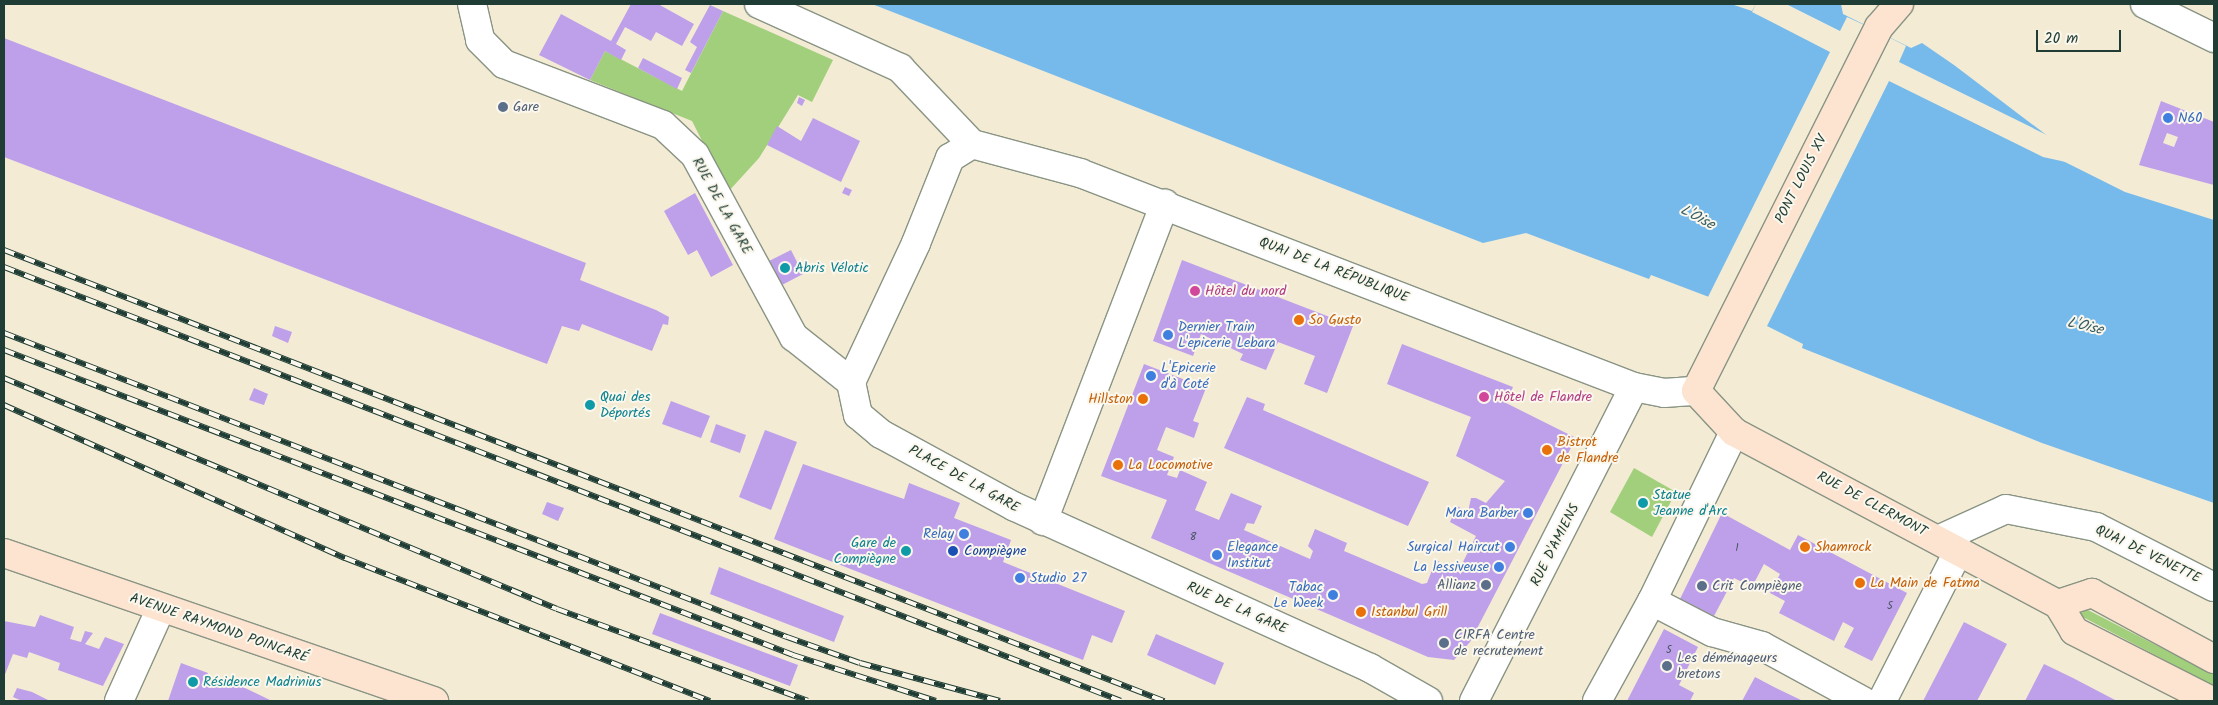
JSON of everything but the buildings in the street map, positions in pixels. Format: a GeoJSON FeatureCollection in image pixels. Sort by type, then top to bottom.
{"type":"FeatureCollection","features":[{"type":"Feature","properties":{"kind":"main road","name":"PONT LOUIS XV"},"geometry":{"type":"LineString","coordinates":[[1696,391],[1722,331],[1881,15],[1899,4]]}},
{"type":"Feature","properties":{"kind":"main road","name":"RUE DE CLERMONT"},"geometry":{"type":"LineString","coordinates":[[1696,391],[1734,432],[1949,544],[2058,604]]}},
{"type":"Feature","properties":{"kind":"main road","name":"AVENUE RAYMOND POINCARÉ"},"geometry":{"type":"LineString","coordinates":[[4,552],[161,608],[434,701]]}},
{"type":"Feature","properties":{"kind":"main road"},"geometry":{"type":"LineString","coordinates":[[2212,701],[2074,631],[2058,604],[2092,593],[2214,659]]}},
{"type":"Feature","properties":{"kind":"street","name":"RUE DE LA GARE"},"geometry":{"type":"LineString","coordinates":[[472,4],[480,40],[504,64],[663,125],[695,155],[794,337],[851,382]]}},
{"type":"Feature","properties":{"kind":"street"},"geometry":{"type":"LineString","coordinates":[[759,4],[900,68],[972,144],[950,158],[916,242],[851,382]]}},
{"type":"Feature","properties":{"kind":"street"},"geometry":{"type":"LineString","coordinates":[[2145,4],[2214,38]]}},
{"type":"Feature","properties":{"kind":"street","name":"QUAI DE LA RÉPUBLIQUE"},"geometry":{"type":"LineString","coordinates":[[972,144],[1080,173],[1165,204],[1634,387],[1664,393],[1696,391]]}},
{"type":"Feature","properties":{"kind":"street"},"geometry":{"type":"LineString","coordinates":[[1043,521],[1165,204]]}},
{"type":"Feature","properties":{"kind":"street","name":"PLACE DE LA GARE"},"geometry":{"type":"LineString","coordinates":[[851,382],[858,415],[881,434],[1043,521]]}},
{"type":"Feature","properties":{"kind":"street","name":"RUE D'AMIENS"},"geometry":{"type":"LineString","coordinates":[[1474,701],[1634,387]]}},
{"type":"Feature","properties":{"kind":"street"},"geometry":{"type":"LineString","coordinates":[[1596,701],[1652,601],[1734,432]]}},
{"type":"Feature","properties":{"kind":"street","name":"QUAI DE VENETTE"},"geometry":{"type":"LineString","coordinates":[[1949,544],[2006,509],[2096,527],[2214,587]]}},
{"type":"Feature","properties":{"kind":"street","name":"RUE DE LA GARE"},"geometry":{"type":"LineString","coordinates":[[1043,521],[1351,659],[1428,701]]}},
{"type":"Feature","properties":{"kind":"street"},"geometry":{"type":"LineString","coordinates":[[1882,701],[1949,544]]}},
{"type":"Feature","properties":{"kind":"street"},"geometry":{"type":"LineString","coordinates":[[1652,601],[1712,632],[1762,646],[1863,701]]}},
{"type":"Feature","properties":{"kind":"street"},"geometry":{"type":"LineString","coordinates":[[119,701],[161,608]]}},
{"type":"Feature","properties":{"kind":"green space"},"geometry":{"type":"Polygon","coordinates":[[[723,11],[833,60],[812,102],[798,95],[759,158],[728,192],[692,121],[590,80],[605,51],[682,91],[723,11]]]}},
{"type":"Feature","properties":{"kind":"green space"},"geometry":{"type":"Polygon","coordinates":[[[1634,468],[1676,492],[1652,537],[1610,512],[1634,468]]]}},
{"type":"Feature","properties":{"kind":"green space"},"geometry":{"type":"Polygon","coordinates":[[[2088,610],[2214,675],[2214,686],[2077,614],[2088,610]]]}},
{"type":"Feature","properties":{"kind":"water","name":"L'Oise"},"geometry":{"type":"Polygon","coordinates":[[[872,4],[1731,4],[1752,11],[1756,4],[1841,4],[1843,14],[1911,48],[1922,43],[1954,65],[2049,137],[2046,143],[2051,155],[2125,192],[2214,220],[2214,503],[2042,443],[1802,348],[1803,344],[1709,297],[1651,275],[1649,279],[1526,233],[1483,243],[872,4]]]}},
{"type":"Feature","properties":{"kind":"pier"},"geometry":{"type":"Polygon","coordinates":[[[1756,4],[1786,4],[1840,31],[1847,17],[1875,30],[1906,46],[1899,62],[2051,137],[2053,153],[2075,164],[2043,157],[1889,81],[1766,328],[1707,299],[1830,52],[1752,12],[1756,4]]]}},
{"type":"Feature","properties":{"kind":"railway"},"geometry":{"type":"LineString","coordinates":[[4,250],[1164,701]]}},
{"type":"Feature","properties":{"kind":"railway"},"geometry":{"type":"LineString","coordinates":[[4,267],[1121,701]]}},
{"type":"Feature","properties":{"kind":"railway"},"geometry":{"type":"LineString","coordinates":[[4,333],[787,637],[860,663],[1000,701]]}},
{"type":"Feature","properties":{"kind":"railway"},"geometry":{"type":"LineString","coordinates":[[4,350],[793,655],[936,701]]}},
{"type":"Feature","properties":{"kind":"railway"},"geometry":{"type":"LineString","coordinates":[[4,378],[557,609],[808,701]]}},
{"type":"Feature","properties":{"kind":"railway"},"geometry":{"type":"LineString","coordinates":[[4,405],[345,558],[710,701]]}},
{"type":"Feature","properties":{"kind":"place","name":"Gare"},"geometry":{"type":"Point","coordinates":[503,107]}},
{"type":"Feature","properties":{"kind":"place","name":"N60"},"geometry":{"type":"Point","coordinates":[2168,118]}},
{"type":"Feature","properties":{"kind":"place","name":"Abris Vélotic"},"geometry":{"type":"Point","coordinates":[785,268]}},
{"type":"Feature","properties":{"kind":"place","name":"Hôtel du nord"},"geometry":{"type":"Point","coordinates":[1195,291]}},
{"type":"Feature","properties":{"kind":"place","name":"So Gusto"},"geometry":{"type":"Point","coordinates":[1299,320]}},
{"type":"Feature","properties":{"kind":"place","name":"Dernier Train L'epicerie Lebara"},"geometry":{"type":"Point","coordinates":[1168,335]}},
{"type":"Feature","properties":{"kind":"place","name":"L'Epicerie d'à Coté"},"geometry":{"type":"Point","coordinates":[1151,376]}},
{"type":"Feature","properties":{"kind":"place","name":"Hôtel de Flandre"},"geometry":{"type":"Point","coordinates":[1484,397]}},
{"type":"Feature","properties":{"kind":"place","name":"Hillston"},"geometry":{"type":"Point","coordinates":[1143,399]}},
{"type":"Feature","properties":{"kind":"place","name":"Quai des Déportés"},"geometry":{"type":"Point","coordinates":[590,405]}},
{"type":"Feature","properties":{"kind":"place","name":"Bistrot de Flandre"},"geometry":{"type":"Point","coordinates":[1547,450]}},
{"type":"Feature","properties":{"kind":"place","name":"La Locomotive"},"geometry":{"type":"Point","coordinates":[1118,465]}},
{"type":"Feature","properties":{"kind":"place","name":"Statue Jeanne d'Arc"},"geometry":{"type":"Point","coordinates":[1643,503]}},
{"type":"Feature","properties":{"kind":"place","name":"Mara Barber"},"geometry":{"type":"Point","coordinates":[1528,513]}},
{"type":"Feature","properties":{"kind":"place","name":"Relay"},"geometry":{"type":"Point","coordinates":[964,534]}},
{"type":"Feature","properties":{"kind":"place","name":"Surgical Haircut"},"geometry":{"type":"Point","coordinates":[1510,547]}},
{"type":"Feature","properties":{"kind":"place","name":"Shamrock"},"geometry":{"type":"Point","coordinates":[1805,547]}},
{"type":"Feature","properties":{"kind":"place","name":"Gare de Compiègne"},"geometry":{"type":"Point","coordinates":[906,551]}},
{"type":"Feature","properties":{"kind":"place","name":"Compiègne"},"geometry":{"type":"Point","coordinates":[953,551]}},
{"type":"Feature","properties":{"kind":"place","name":"Elegance Institut"},"geometry":{"type":"Point","coordinates":[1217,555]}},
{"type":"Feature","properties":{"kind":"place","name":"La lessiveuse"},"geometry":{"type":"Point","coordinates":[1499,567]}},
{"type":"Feature","properties":{"kind":"place","name":"Studio 27"},"geometry":{"type":"Point","coordinates":[1020,578]}},
{"type":"Feature","properties":{"kind":"place","name":"La Main de Fatma"},"geometry":{"type":"Point","coordinates":[1860,583]}},
{"type":"Feature","properties":{"kind":"place","name":"Allianz"},"geometry":{"type":"Point","coordinates":[1486,585]}},
{"type":"Feature","properties":{"kind":"place","name":"Crit Compiègne"},"geometry":{"type":"Point","coordinates":[1702,586]}},
{"type":"Feature","properties":{"kind":"place","name":"Tabac Le Week"},"geometry":{"type":"Point","coordinates":[1333,595]}},
{"type":"Feature","properties":{"kind":"place","name":"Istanbul Grill"},"geometry":{"type":"Point","coordinates":[1361,612]}},
{"type":"Feature","properties":{"kind":"place","name":"CIRFA Centre de recrutement"},"geometry":{"type":"Point","coordinates":[1444,643]}},
{"type":"Feature","properties":{"kind":"place","name":"Les déménageurs bretons"},"geometry":{"type":"Point","coordinates":[1667,666]}},
{"type":"Feature","properties":{"kind":"place","name":"Résidence Madrinius"},"geometry":{"type":"Point","coordinates":[193,682]}}]}
